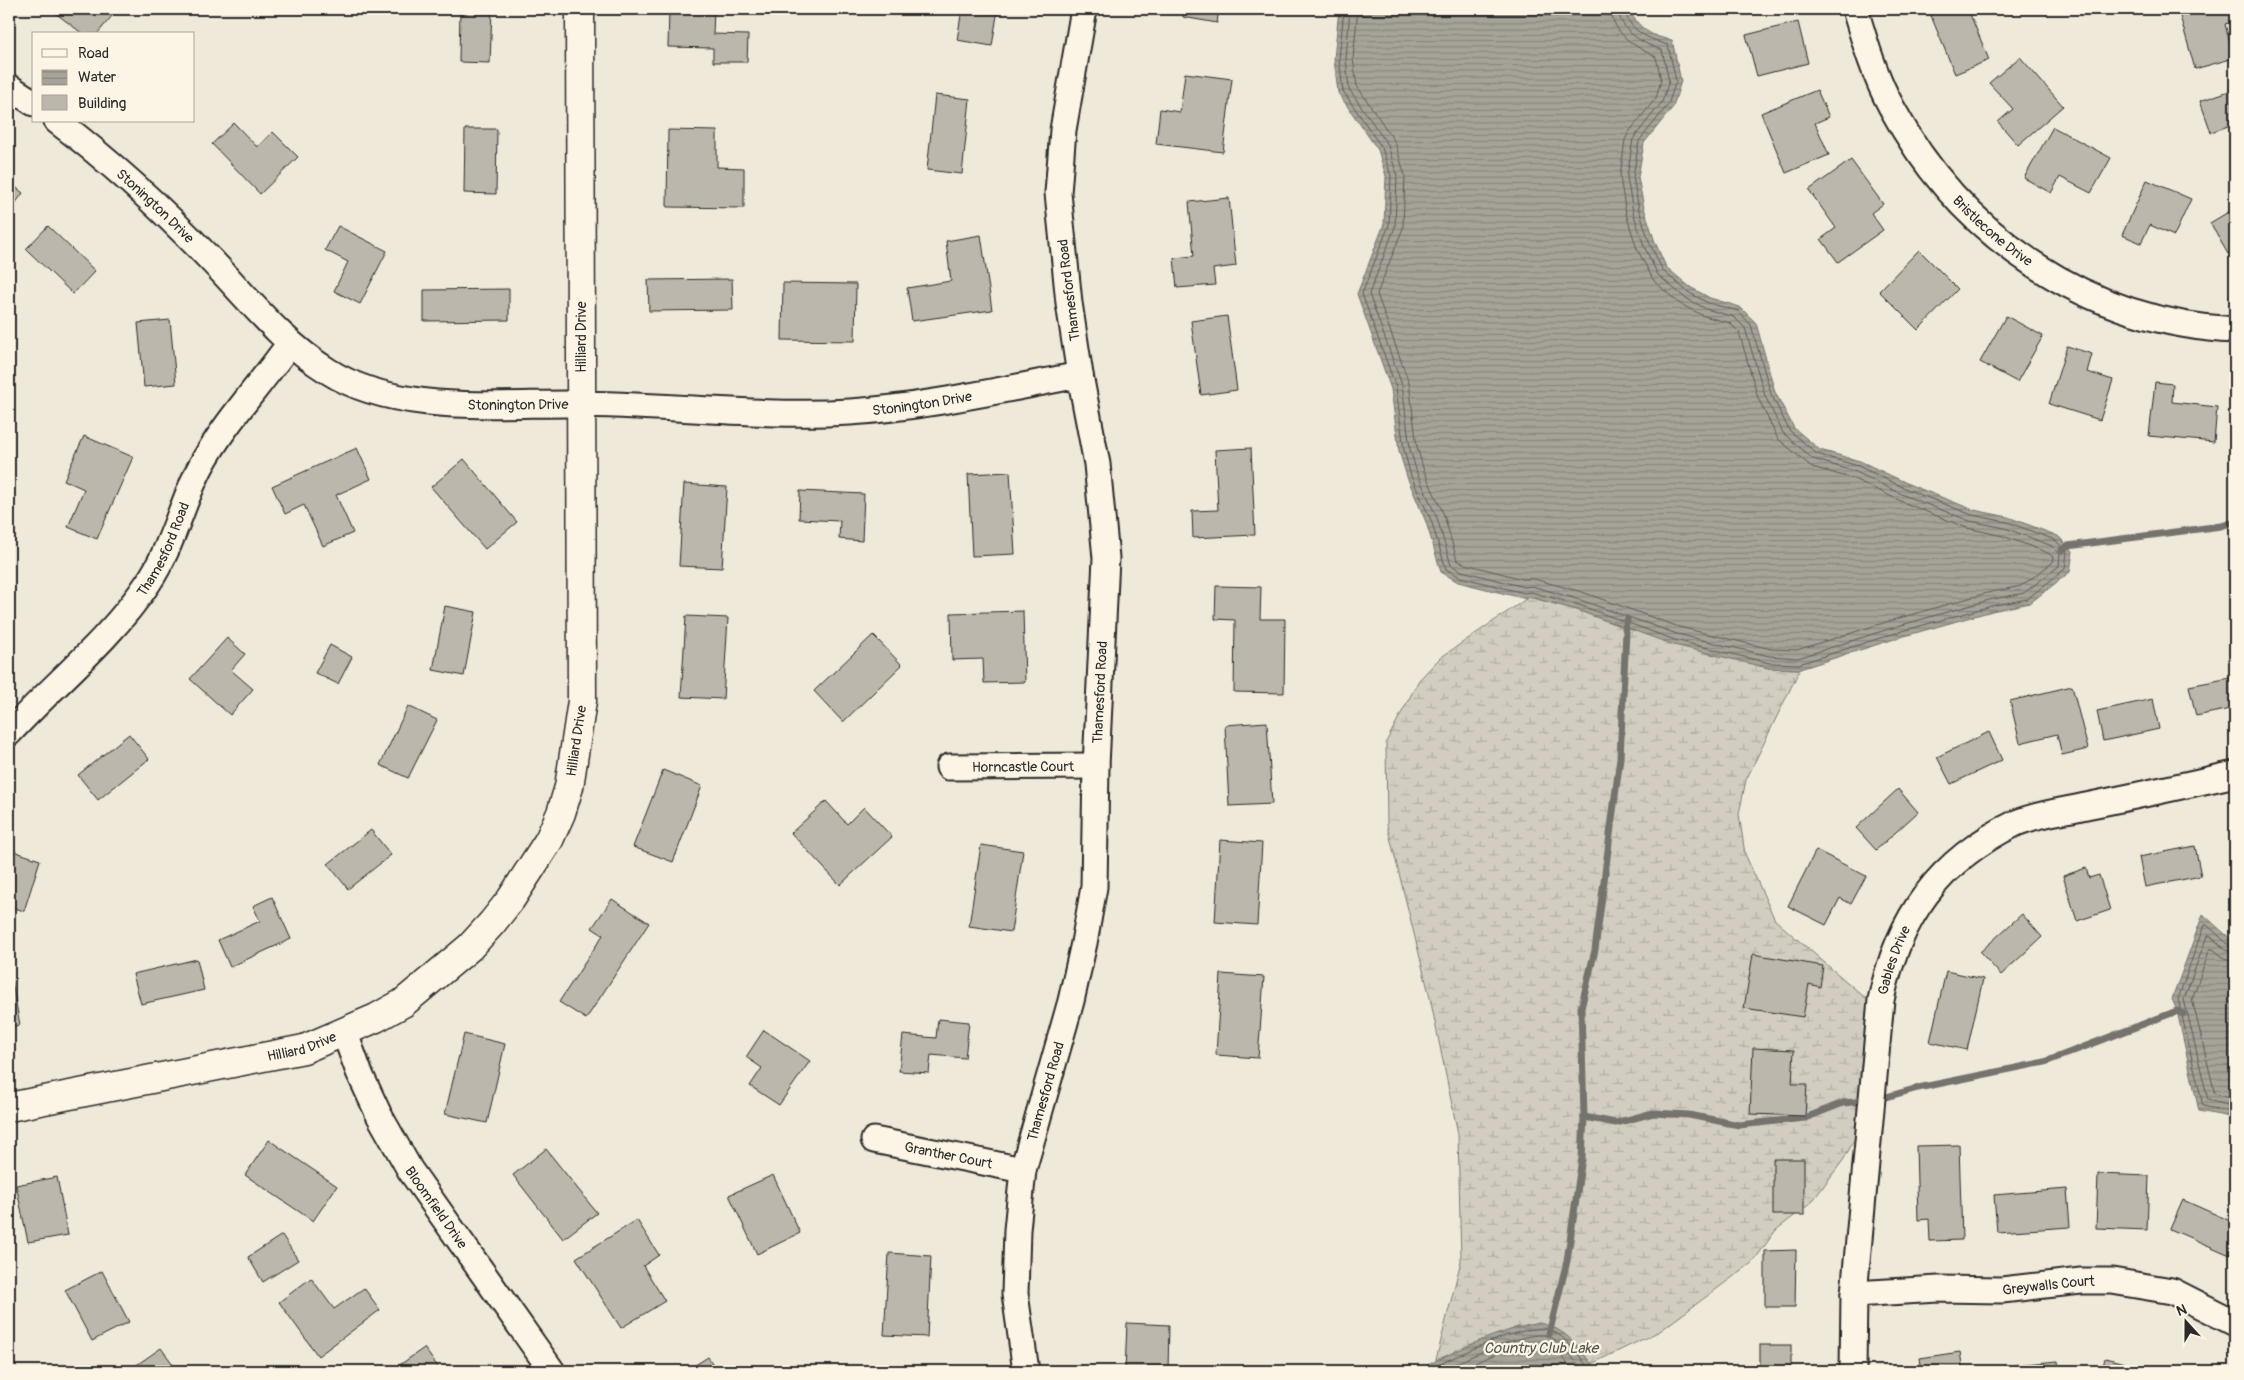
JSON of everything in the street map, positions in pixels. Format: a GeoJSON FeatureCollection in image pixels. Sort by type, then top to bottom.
{"type":"FeatureCollection","features":[{"type":"Feature","properties":{"kind":"street","name":"Hilliard Drive"},"geometry":{"type":"LineString","coordinates":[[9,1107],[304,1049],[376,1018],[403,1003],[470,946],[511,899],[549,840],[569,787],[577,746],[582,701],[580,9]]}},
{"type":"Feature","properties":{"kind":"street","name":"Thamesford Road"},"geometry":{"type":"LineString","coordinates":[[1026,1371],[1015,1294],[1017,1230],[1023,1170],[1071,1001],[1094,887],[1096,766],[1106,558],[1098,464],[1080,375],[1069,303],[1058,193],[1063,130],[1084,9]]}},
{"type":"Feature","properties":{"kind":"street","name":"Bristlecone Drive"},"geometry":{"type":"LineString","coordinates":[[1855,9],[1876,74],[1891,108],[1910,140],[1930,170],[1954,196],[2011,249],[2038,268],[2100,301],[2142,315],[2201,328],[2235,330]]}},
{"type":"Feature","properties":{"kind":"street"},"geometry":{"type":"LineString","coordinates":[[9,87],[32,102]]}},
{"type":"Feature","properties":{"kind":"street","name":"Stonington Drive"},"geometry":{"type":"LineString","coordinates":[[58,122],[99,153],[207,255],[290,343],[327,371],[354,386],[400,398],[446,403],[582,404],[767,412],[849,412],[936,402],[1080,375]]}},
{"type":"Feature","properties":{"kind":"street","name":"Thamesford Road"},"geometry":{"type":"LineString","coordinates":[[9,733],[121,620],[149,582],[170,540],[201,466],[227,426],[290,343]]}},
{"type":"Feature","properties":{"kind":"street","name":"Horncastle Court"},"geometry":{"type":"LineString","coordinates":[[949,767],[1096,766]]}},
{"type":"Feature","properties":{"kind":"street","name":"Gables Drive"},"geometry":{"type":"LineString","coordinates":[[1853,1371],[1854,1294],[1881,1000],[1887,972],[1897,942],[1912,914],[1930,888],[1952,866],[1976,846],[2018,823],[2235,774]]}},
{"type":"Feature","properties":{"kind":"street","name":"Bloomfield Drive"},"geometry":{"type":"LineString","coordinates":[[344,1031],[359,1072],[379,1115],[410,1170],[552,1371]]}},
{"type":"Feature","properties":{"kind":"street","name":"Granther Court"},"geometry":{"type":"LineString","coordinates":[[874,1140],[1023,1170]]}},
{"type":"Feature","properties":{"kind":"street","name":"Greywalls Court"},"geometry":{"type":"LineString","coordinates":[[1854,1294],[1940,1289],[2002,1290],[2081,1281],[2112,1281],[2172,1291],[2235,1323]]}},
{"type":"Feature","properties":{"kind":"green space"},"geometry":{"type":"Polygon","coordinates":[[[1529,597],[1577,610],[1625,628],[1768,668],[1800,669],[1746,780],[1739,814],[1745,854],[1775,920],[1869,1001],[1875,1100],[1844,1159],[1811,1203],[1776,1230],[1753,1262],[1660,1331],[1591,1364],[1582,1352],[1518,1327],[1436,1360],[1461,1261],[1458,1134],[1430,998],[1387,825],[1386,742],[1419,680],[1440,658],[1529,597]]]}},
{"type":"Feature","properties":{"kind":"water"},"geometry":{"type":"Polygon","coordinates":[[[1339,9],[1628,9],[1646,30],[1657,36],[1672,40],[1681,81],[1673,107],[1644,143],[1638,177],[1644,208],[1655,242],[1666,267],[1690,287],[1710,298],[1740,307],[1756,323],[1775,392],[1794,428],[1820,450],[1860,461],[1913,486],[1974,510],[2008,517],[2058,536],[2073,551],[2070,572],[2030,603],[1992,611],[1901,637],[1800,669],[1768,668],[1674,645],[1577,610],[1530,597],[1526,599],[1458,582],[1441,572],[1426,522],[1407,477],[1399,451],[1391,389],[1357,294],[1384,224],[1386,176],[1378,150],[1338,93],[1334,59],[1339,9]]]}},
{"type":"Feature","properties":{"kind":"water"},"geometry":{"type":"Polygon","coordinates":[[[2203,914],[2235,943],[2235,1118],[2199,1111],[2177,1011],[2172,999],[2203,914]]]}},
{"type":"Feature","properties":{"kind":"water","name":"Country Club Lake"},"geometry":{"type":"Polygon","coordinates":[[[1539,1323],[1566,1335],[1597,1371],[1416,1371],[1476,1342],[1507,1331],[1539,1323]]]}},
{"type":"Feature","properties":{"kind":"building"},"geometry":{"type":"Polygon","coordinates":[[[50,9],[103,9],[112,16],[99,32],[80,32],[50,9]]]}},
{"type":"Feature","properties":{"kind":"building"},"geometry":{"type":"Polygon","coordinates":[[[460,9],[492,9],[490,63],[459,62],[460,9]]]}},
{"type":"Feature","properties":{"kind":"building"},"geometry":{"type":"Polygon","coordinates":[[[669,9],[714,9],[713,34],[748,35],[747,62],[713,62],[713,48],[668,47],[669,9]]]}},
{"type":"Feature","properties":{"kind":"building"},"geometry":{"type":"Polygon","coordinates":[[[962,9],[998,9],[992,46],[957,40],[962,9]]]}},
{"type":"Feature","properties":{"kind":"building"},"geometry":{"type":"Polygon","coordinates":[[[1184,9],[1219,9],[1217,23],[1183,17],[1184,9]]]}},
{"type":"Feature","properties":{"kind":"building"},"geometry":{"type":"Polygon","coordinates":[[[1935,9],[1968,9],[1989,60],[1955,74],[1929,11],[1935,9]]]}},
{"type":"Feature","properties":{"kind":"building"},"geometry":{"type":"Polygon","coordinates":[[[2178,9],[2235,9],[2235,21],[2225,24],[2234,58],[2195,69],[2178,9]]]}},
{"type":"Feature","properties":{"kind":"building"},"geometry":{"type":"Polygon","coordinates":[[[1798,22],[1808,63],[1757,76],[1746,35],[1798,22]]]}},
{"type":"Feature","properties":{"kind":"building"},"geometry":{"type":"Polygon","coordinates":[[[2020,57],[2063,106],[2018,145],[1998,122],[2013,109],[1989,83],[2020,57]]]}},
{"type":"Feature","properties":{"kind":"building"},"geometry":{"type":"Polygon","coordinates":[[[1185,73],[1232,79],[1223,152],[1156,144],[1160,109],[1180,112],[1185,73]]]}},
{"type":"Feature","properties":{"kind":"building"},"geometry":{"type":"Polygon","coordinates":[[[2235,89],[2235,127],[2234,124],[2211,132],[2200,101],[2235,89]]]}},
{"type":"Feature","properties":{"kind":"building"},"geometry":{"type":"Polygon","coordinates":[[[1817,90],[1829,117],[1815,123],[1829,155],[1786,173],[1761,113],[1817,90]]]}},
{"type":"Feature","properties":{"kind":"building"},"geometry":{"type":"Polygon","coordinates":[[[935,95],[970,99],[962,174],[927,170],[935,95]]]}},
{"type":"Feature","properties":{"kind":"building"},"geometry":{"type":"Polygon","coordinates":[[[234,123],[257,147],[273,132],[298,157],[260,194],[212,144],[234,123]]]}},
{"type":"Feature","properties":{"kind":"building"},"geometry":{"type":"Polygon","coordinates":[[[2053,127],[2111,158],[2091,193],[2060,177],[2051,193],[2024,178],[2053,127]]]}},
{"type":"Feature","properties":{"kind":"building"},"geometry":{"type":"Polygon","coordinates":[[[465,129],[497,129],[496,194],[464,193],[465,129]]]}},
{"type":"Feature","properties":{"kind":"building"},"geometry":{"type":"Polygon","coordinates":[[[668,130],[717,131],[717,167],[744,168],[744,208],[667,207],[668,130]]]}},
{"type":"Feature","properties":{"kind":"building"},"geometry":{"type":"Polygon","coordinates":[[[1851,160],[1883,204],[1871,213],[1883,230],[1838,262],[1821,239],[1836,228],[1809,190],[1851,160]]]}},
{"type":"Feature","properties":{"kind":"building"},"geometry":{"type":"Polygon","coordinates":[[[2147,180],[2191,199],[2174,236],[2150,225],[2141,243],[2122,235],[2147,180]]]}},
{"type":"Feature","properties":{"kind":"building"},"geometry":{"type":"Polygon","coordinates":[[[9,182],[23,193],[9,212],[9,182]]]}},
{"type":"Feature","properties":{"kind":"building"},"geometry":{"type":"Polygon","coordinates":[[[1229,198],[1236,266],[1213,269],[1215,285],[1177,288],[1174,258],[1194,256],[1189,202],[1229,198]]]}},
{"type":"Feature","properties":{"kind":"building"},"geometry":{"type":"Polygon","coordinates":[[[2235,208],[2235,249],[2228,254],[2210,223],[2235,208]]]}},
{"type":"Feature","properties":{"kind":"building"},"geometry":{"type":"Polygon","coordinates":[[[48,226],[95,271],[73,294],[26,249],[48,226]]]}},
{"type":"Feature","properties":{"kind":"building"},"geometry":{"type":"Polygon","coordinates":[[[338,226],[387,251],[360,304],[334,291],[348,262],[325,250],[338,226]]]}},
{"type":"Feature","properties":{"kind":"building"},"geometry":{"type":"Polygon","coordinates":[[[981,235],[992,310],[912,321],[907,288],[951,281],[946,241],[981,235]]]}},
{"type":"Feature","properties":{"kind":"building"},"geometry":{"type":"Polygon","coordinates":[[[1919,250],[1958,289],[1918,330],[1879,291],[1919,250]]]}},
{"type":"Feature","properties":{"kind":"building"},"geometry":{"type":"Polygon","coordinates":[[[732,279],[733,310],[649,311],[648,280],[732,279]]]}},
{"type":"Feature","properties":{"kind":"building"},"geometry":{"type":"Polygon","coordinates":[[[783,283],[856,284],[855,341],[782,340],[783,283]]]}},
{"type":"Feature","properties":{"kind":"building"},"geometry":{"type":"Polygon","coordinates":[[[509,289],[509,320],[424,321],[424,290],[509,289]]]}},
{"type":"Feature","properties":{"kind":"building"},"geometry":{"type":"Polygon","coordinates":[[[1227,316],[1237,390],[1201,395],[1191,321],[1227,316]]]}},
{"type":"Feature","properties":{"kind":"building"},"geometry":{"type":"Polygon","coordinates":[[[2006,316],[2043,336],[2017,382],[1980,362],[2006,316]]]}},
{"type":"Feature","properties":{"kind":"building"},"geometry":{"type":"Polygon","coordinates":[[[170,320],[176,384],[144,387],[138,323],[170,320]]]}},
{"type":"Feature","properties":{"kind":"building"},"geometry":{"type":"Polygon","coordinates":[[[2067,346],[2092,354],[2087,372],[2113,380],[2100,420],[2049,404],[2067,346]]]}},
{"type":"Feature","properties":{"kind":"building"},"geometry":{"type":"Polygon","coordinates":[[[2155,382],[2173,384],[2172,402],[2217,407],[2214,442],[2149,436],[2155,382]]]}},
{"type":"Feature","properties":{"kind":"building"},"geometry":{"type":"Polygon","coordinates":[[[84,436],[133,457],[97,539],[68,527],[84,489],[64,480],[84,436]]]}},
{"type":"Feature","properties":{"kind":"building"},"geometry":{"type":"Polygon","coordinates":[[[357,448],[371,479],[336,495],[353,533],[323,546],[304,505],[285,514],[272,486],[357,448]]]}},
{"type":"Feature","properties":{"kind":"building"},"geometry":{"type":"Polygon","coordinates":[[[1251,448],[1255,535],[1193,538],[1192,511],[1218,510],[1215,450],[1251,448]]]}},
{"type":"Feature","properties":{"kind":"building"},"geometry":{"type":"Polygon","coordinates":[[[464,459],[517,522],[485,549],[431,487],[464,459]]]}},
{"type":"Feature","properties":{"kind":"building"},"geometry":{"type":"Polygon","coordinates":[[[1010,472],[1015,554],[972,556],[968,474],[1010,472]]]}},
{"type":"Feature","properties":{"kind":"building"},"geometry":{"type":"Polygon","coordinates":[[[684,484],[727,487],[722,568],[679,566],[684,484]]]}},
{"type":"Feature","properties":{"kind":"building"},"geometry":{"type":"Polygon","coordinates":[[[800,491],[864,494],[862,541],[839,539],[840,521],[799,519],[800,491]]]}},
{"type":"Feature","properties":{"kind":"building"},"geometry":{"type":"Polygon","coordinates":[[[1216,586],[1261,587],[1260,619],[1285,619],[1284,693],[1234,692],[1235,620],[1215,619],[1216,586]]]}},
{"type":"Feature","properties":{"kind":"building"},"geometry":{"type":"Polygon","coordinates":[[[445,606],[476,612],[464,676],[433,670],[445,606]]]}},
{"type":"Feature","properties":{"kind":"building"},"geometry":{"type":"Polygon","coordinates":[[[1023,611],[1025,682],[984,683],[983,659],[952,660],[951,613],[1023,611]]]}},
{"type":"Feature","properties":{"kind":"building"},"geometry":{"type":"Polygon","coordinates":[[[686,616],[728,618],[723,699],[681,697],[686,616]]]}},
{"type":"Feature","properties":{"kind":"building"},"geometry":{"type":"Polygon","coordinates":[[[873,635],[902,665],[843,722],[814,691],[873,635]]]}},
{"type":"Feature","properties":{"kind":"building"},"geometry":{"type":"Polygon","coordinates":[[[227,638],[245,654],[231,670],[253,689],[230,715],[190,679],[227,638]]]}},
{"type":"Feature","properties":{"kind":"building"},"geometry":{"type":"Polygon","coordinates":[[[330,645],[352,657],[338,684],[315,673],[330,645]]]}},
{"type":"Feature","properties":{"kind":"building"},"geometry":{"type":"Polygon","coordinates":[[[2235,677],[2235,708],[2196,716],[2189,686],[2235,677]]]}},
{"type":"Feature","properties":{"kind":"building"},"geometry":{"type":"Polygon","coordinates":[[[2072,686],[2088,749],[2062,755],[2057,734],[2020,743],[2010,701],[2072,686]]]}},
{"type":"Feature","properties":{"kind":"building"},"geometry":{"type":"Polygon","coordinates":[[[2153,699],[2159,729],[2103,741],[2097,711],[2153,699]]]}},
{"type":"Feature","properties":{"kind":"building"},"geometry":{"type":"Polygon","coordinates":[[[408,706],[437,720],[408,778],[380,765],[408,706]]]}},
{"type":"Feature","properties":{"kind":"building"},"geometry":{"type":"Polygon","coordinates":[[[1267,722],[1272,804],[1229,806],[1225,725],[1267,722]]]}},
{"type":"Feature","properties":{"kind":"building"},"geometry":{"type":"Polygon","coordinates":[[[1989,732],[2002,760],[1951,784],[1937,757],[1989,732]]]}},
{"type":"Feature","properties":{"kind":"building"},"geometry":{"type":"Polygon","coordinates":[[[129,734],[149,759],[98,800],[78,775],[129,734]]]}},
{"type":"Feature","properties":{"kind":"building"},"geometry":{"type":"Polygon","coordinates":[[[663,770],[702,786],[673,862],[633,847],[663,770]]]}},
{"type":"Feature","properties":{"kind":"building"},"geometry":{"type":"Polygon","coordinates":[[[1898,789],[1918,812],[1876,850],[1856,828],[1898,789]]]}},
{"type":"Feature","properties":{"kind":"building"},"geometry":{"type":"Polygon","coordinates":[[[826,801],[847,824],[864,807],[892,837],[840,885],[791,833],[826,801]]]}},
{"type":"Feature","properties":{"kind":"building"},"geometry":{"type":"Polygon","coordinates":[[[2235,829],[2235,848],[2230,831],[2235,829]]]}},
{"type":"Feature","properties":{"kind":"building"},"geometry":{"type":"Polygon","coordinates":[[[371,830],[391,855],[348,889],[328,864],[371,830]]]}},
{"type":"Feature","properties":{"kind":"building"},"geometry":{"type":"Polygon","coordinates":[[[1220,840],[1262,843],[1257,925],[1215,922],[1220,840]]]}},
{"type":"Feature","properties":{"kind":"building"},"geometry":{"type":"Polygon","coordinates":[[[981,845],[1023,851],[1011,932],[969,926],[981,845]]]}},
{"type":"Feature","properties":{"kind":"building"},"geometry":{"type":"Polygon","coordinates":[[[2195,846],[2201,876],[2145,887],[2139,857],[2195,846]]]}},
{"type":"Feature","properties":{"kind":"building"},"geometry":{"type":"Polygon","coordinates":[[[10,850],[40,860],[24,911],[9,906],[10,850]]]}},
{"type":"Feature","properties":{"kind":"building"},"geometry":{"type":"Polygon","coordinates":[[[1816,850],[1866,876],[1851,904],[1840,898],[1826,925],[1788,906],[1816,850]]]}},
{"type":"Feature","properties":{"kind":"building"},"geometry":{"type":"Polygon","coordinates":[[[2086,868],[2089,878],[2099,875],[2110,910],[2077,921],[2063,876],[2086,868]]]}},
{"type":"Feature","properties":{"kind":"building"},"geometry":{"type":"Polygon","coordinates":[[[272,897],[291,939],[230,967],[218,940],[260,921],[253,906],[272,897]]]}},
{"type":"Feature","properties":{"kind":"building"},"geometry":{"type":"Polygon","coordinates":[[[612,899],[649,923],[586,1019],[559,1002],[603,935],[592,928],[612,899]]]}},
{"type":"Feature","properties":{"kind":"building"},"geometry":{"type":"Polygon","coordinates":[[[2022,914],[2042,937],[2001,975],[1980,952],[2022,914]]]}},
{"type":"Feature","properties":{"kind":"building"},"geometry":{"type":"Polygon","coordinates":[[[1753,954],[1823,966],[1820,987],[1809,984],[1803,1017],[1744,1008],[1753,954]]]}},
{"type":"Feature","properties":{"kind":"building"},"geometry":{"type":"Polygon","coordinates":[[[197,959],[204,990],[141,1004],[133,974],[197,959]]]}},
{"type":"Feature","properties":{"kind":"building"},"geometry":{"type":"Polygon","coordinates":[[[9,965],[20,1025],[9,1027],[9,965]]]}},
{"type":"Feature","properties":{"kind":"building"},"geometry":{"type":"Polygon","coordinates":[[[1946,971],[1983,979],[1967,1050],[1930,1042],[1946,971]]]}},
{"type":"Feature","properties":{"kind":"building"},"geometry":{"type":"Polygon","coordinates":[[[1221,974],[1264,977],[1258,1058],[1216,1055],[1221,974]]]}},
{"type":"Feature","properties":{"kind":"building"},"geometry":{"type":"Polygon","coordinates":[[[938,1019],[969,1022],[965,1058],[931,1055],[929,1073],[899,1071],[903,1035],[936,1038],[938,1019]]]}},
{"type":"Feature","properties":{"kind":"building"},"geometry":{"type":"Polygon","coordinates":[[[764,1030],[810,1061],[779,1105],[750,1086],[762,1068],[746,1057],[764,1030]]]}},
{"type":"Feature","properties":{"kind":"building"},"geometry":{"type":"Polygon","coordinates":[[[464,1034],[505,1044],[487,1123],[445,1114],[464,1034]]]}},
{"type":"Feature","properties":{"kind":"building"},"geometry":{"type":"Polygon","coordinates":[[[1753,1048],[1794,1050],[1792,1084],[1807,1084],[1805,1116],[1750,1114],[1753,1048]]]}},
{"type":"Feature","properties":{"kind":"building"},"geometry":{"type":"Polygon","coordinates":[[[269,1140],[337,1186],[313,1221],[245,1175],[269,1140]]]}},
{"type":"Feature","properties":{"kind":"building"},"geometry":{"type":"Polygon","coordinates":[[[1959,1145],[1962,1240],[1930,1241],[1929,1219],[1918,1220],[1916,1146],[1959,1145]]]}},
{"type":"Feature","properties":{"kind":"building"},"geometry":{"type":"Polygon","coordinates":[[[546,1149],[597,1213],[563,1239],[513,1175],[546,1149]]]}},
{"type":"Feature","properties":{"kind":"building"},"geometry":{"type":"Polygon","coordinates":[[[1773,1159],[1804,1159],[1804,1215],[1773,1215],[1773,1159]]]}},
{"type":"Feature","properties":{"kind":"building"},"geometry":{"type":"Polygon","coordinates":[[[2098,1174],[2149,1176],[2147,1230],[2096,1228],[2098,1174]]]}},
{"type":"Feature","properties":{"kind":"building"},"geometry":{"type":"Polygon","coordinates":[[[773,1175],[800,1233],[757,1254],[729,1195],[773,1175]]]}},
{"type":"Feature","properties":{"kind":"building"},"geometry":{"type":"Polygon","coordinates":[[[57,1177],[68,1235],[28,1242],[16,1185],[57,1177]]]}},
{"type":"Feature","properties":{"kind":"building"},"geometry":{"type":"Polygon","coordinates":[[[2067,1189],[2070,1227],[1997,1232],[1994,1195],[2067,1189]]]}},
{"type":"Feature","properties":{"kind":"building"},"geometry":{"type":"Polygon","coordinates":[[[2183,1200],[2235,1223],[2235,1244],[2230,1255],[2170,1229],[2183,1200]]]}},
{"type":"Feature","properties":{"kind":"building"},"geometry":{"type":"Polygon","coordinates":[[[637,1220],[659,1255],[643,1266],[665,1301],[621,1328],[576,1258],[637,1220]]]}},
{"type":"Feature","properties":{"kind":"building"},"geometry":{"type":"Polygon","coordinates":[[[282,1235],[298,1260],[263,1282],[248,1257],[282,1235]]]}},
{"type":"Feature","properties":{"kind":"building"},"geometry":{"type":"Polygon","coordinates":[[[1796,1250],[1795,1307],[1765,1307],[1765,1251],[1796,1250]]]}},
{"type":"Feature","properties":{"kind":"building"},"geometry":{"type":"Polygon","coordinates":[[[889,1253],[931,1256],[927,1337],[884,1335],[889,1253]]]}},
{"type":"Feature","properties":{"kind":"building"},"geometry":{"type":"Polygon","coordinates":[[[102,1271],[129,1322],[92,1341],[65,1290],[102,1271]]]}},
{"type":"Feature","properties":{"kind":"building"},"geometry":{"type":"Polygon","coordinates":[[[311,1278],[334,1309],[364,1288],[380,1310],[318,1356],[279,1302],[311,1278]]]}},
{"type":"Feature","properties":{"kind":"building"},"geometry":{"type":"Polygon","coordinates":[[[1127,1323],[1169,1325],[1168,1371],[1125,1371],[1127,1323]]]}},
{"type":"Feature","properties":{"kind":"building"},"geometry":{"type":"Polygon","coordinates":[[[1760,1345],[1791,1345],[1791,1371],[1760,1371],[1760,1345]]]}},
{"type":"Feature","properties":{"kind":"building"},"geometry":{"type":"Polygon","coordinates":[[[161,1348],[178,1371],[128,1371],[161,1348]]]}},
{"type":"Feature","properties":{"kind":"building"},"geometry":{"type":"Polygon","coordinates":[[[424,1348],[441,1371],[391,1371],[424,1348]]]}},
{"type":"Feature","properties":{"kind":"building"},"geometry":{"type":"Polygon","coordinates":[[[1960,1352],[1963,1371],[1922,1371],[1920,1358],[1960,1352]]]}},
{"type":"Feature","properties":{"kind":"building"},"geometry":{"type":"Polygon","coordinates":[[[708,1357],[717,1371],[686,1371],[708,1357]]]}},
{"type":"Feature","properties":{"kind":"building"},"geometry":{"type":"Polygon","coordinates":[[[2105,1358],[2152,1370],[2102,1371],[2105,1358]]]}},
{"type":"Feature","properties":{"kind":"building"},"geometry":{"type":"Polygon","coordinates":[[[2058,1361],[2059,1371],[2014,1371],[2014,1365],[2058,1361]]]}},
{"type":"Feature","properties":{"kind":"waterway"},"geometry":{"type":"LineString","coordinates":[[2062,550],[2068,546],[2221,526],[2235,522]]}},
{"type":"Feature","properties":{"kind":"waterway"},"geometry":{"type":"LineString","coordinates":[[1549,1334],[1567,1261],[1582,1158],[1584,1117],[1581,1008],[1595,950],[1620,758],[1625,628],[1627,620]]}},
{"type":"Feature","properties":{"kind":"waterway"},"geometry":{"type":"LineString","coordinates":[[1584,1117],[1616,1123],[1653,1113],[1689,1115],[1739,1125],[1805,1118],[1843,1103],[1875,1100],[1918,1088],[2045,1062],[2177,1011],[2183,1014]]}}]}
